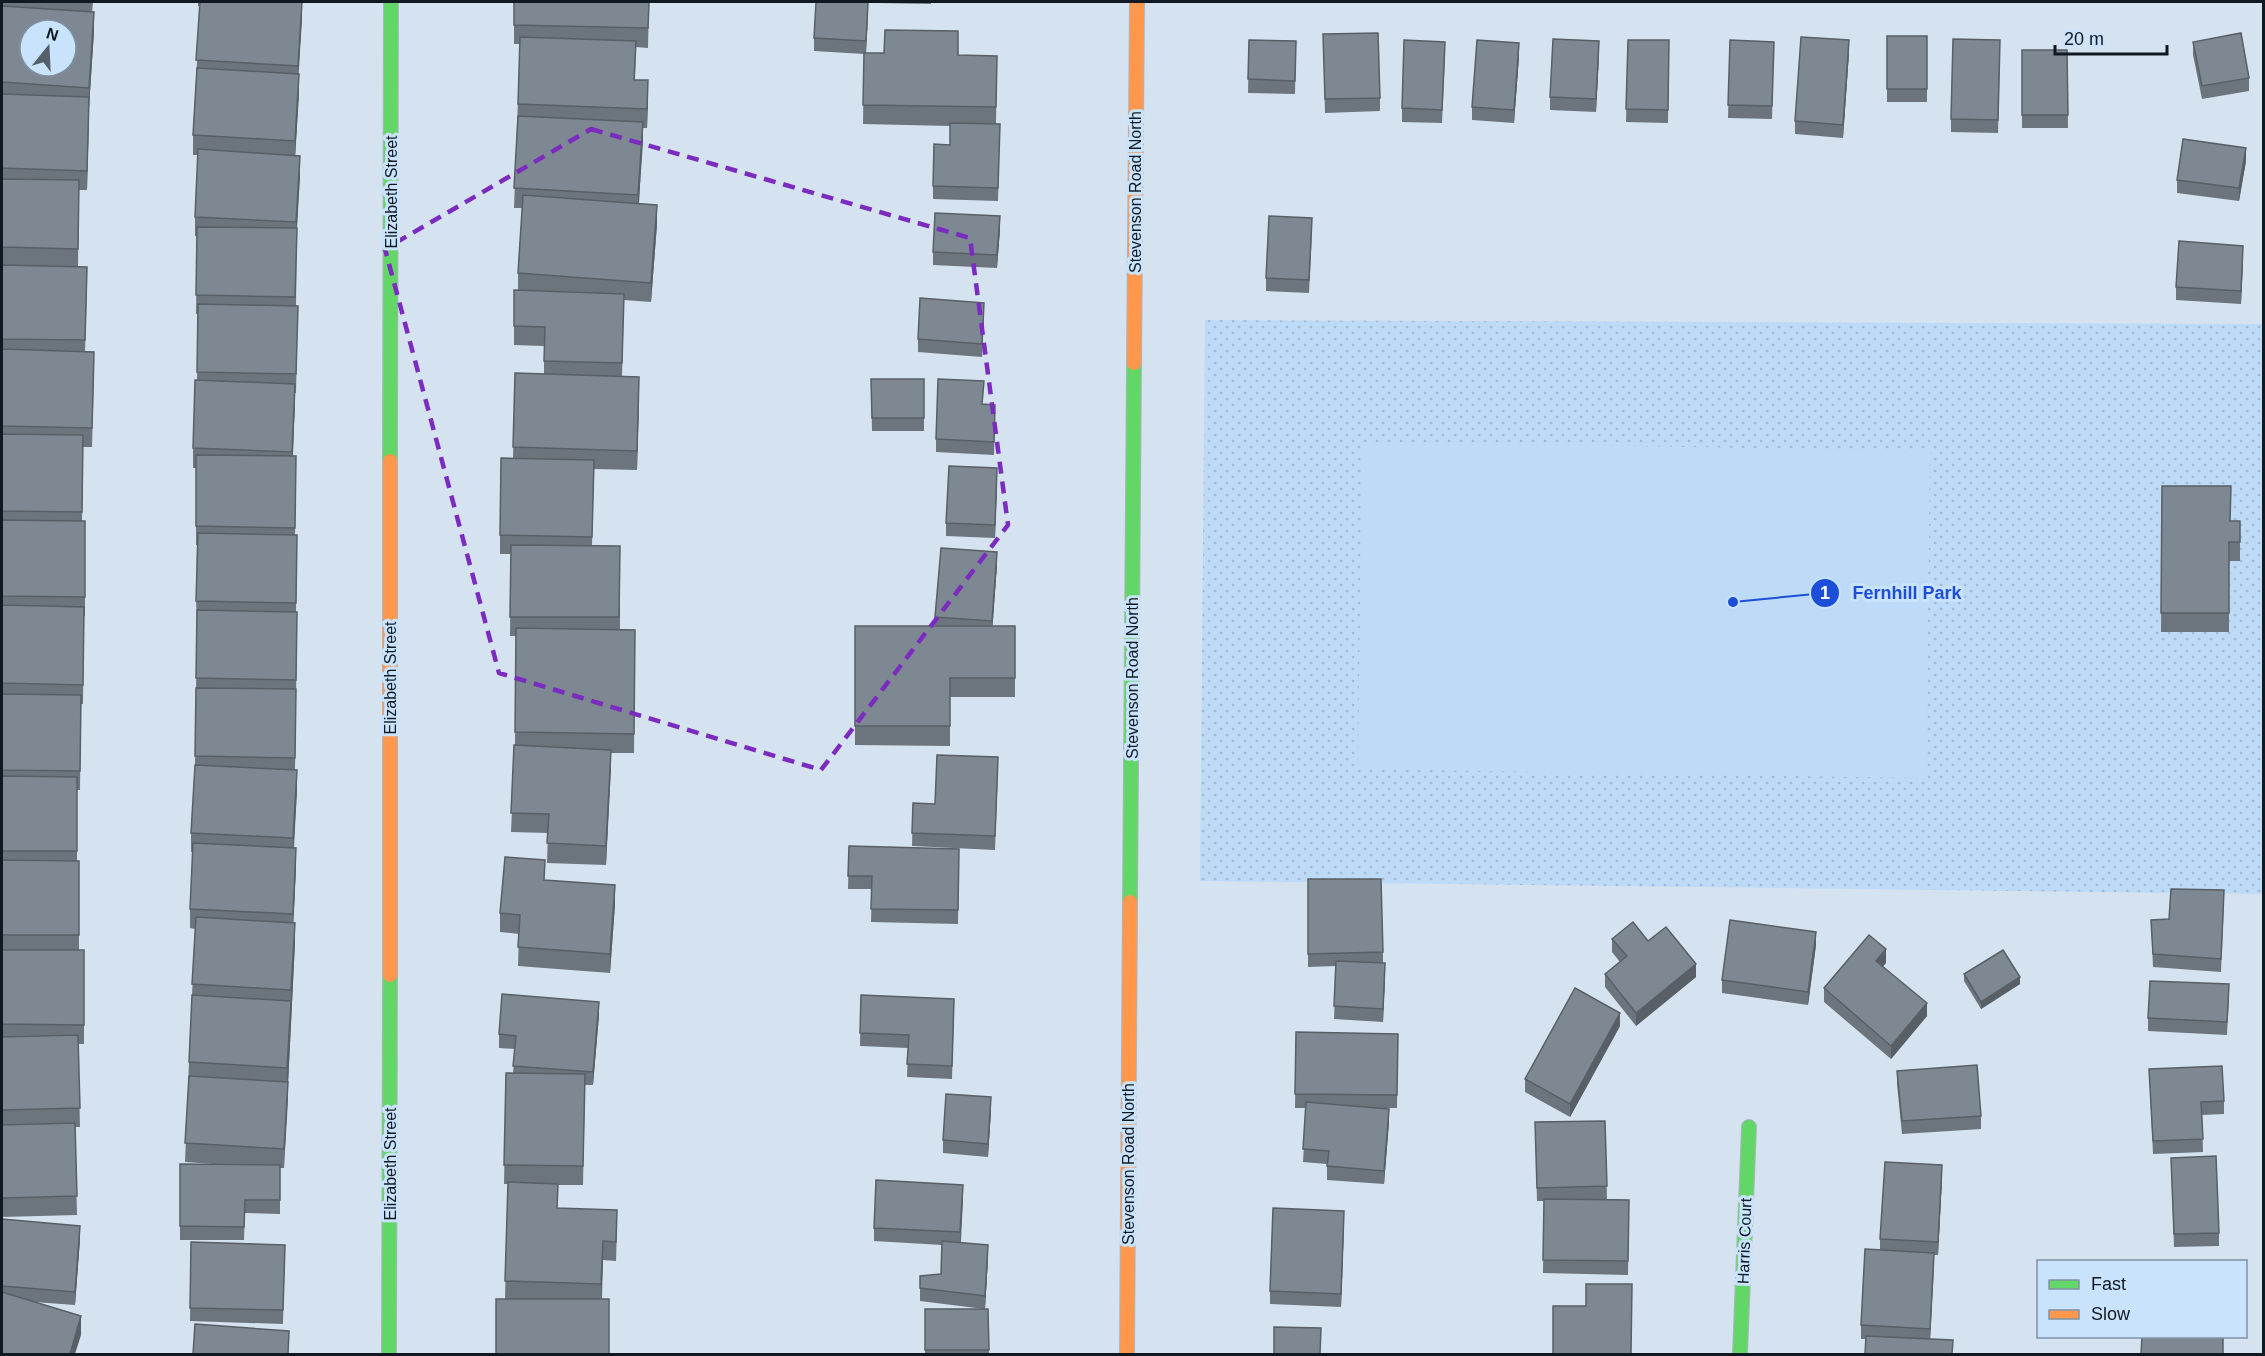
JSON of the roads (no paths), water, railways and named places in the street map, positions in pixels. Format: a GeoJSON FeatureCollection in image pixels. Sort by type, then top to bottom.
{"type":"FeatureCollection","features":[{"type":"Feature","properties":{"kind":"street","name":"Elizabeth Street"},"geometry":{"type":"LineString","coordinates":[[389,1354],[391,2]]}},
{"type":"Feature","properties":{"kind":"street","name":"Stevenson Road North"},"geometry":{"type":"LineString","coordinates":[[1127,1354],[1137,2]]}},
{"type":"Feature","properties":{"kind":"street","name":"Harris Court"},"geometry":{"type":"LineString","coordinates":[[1740,1354],[1749,1127]]}},
{"type":"Feature","properties":{"kind":"place","name":"Fernhill Park"},"geometry":{"type":"Point","coordinates":[1733,602]}}]}
